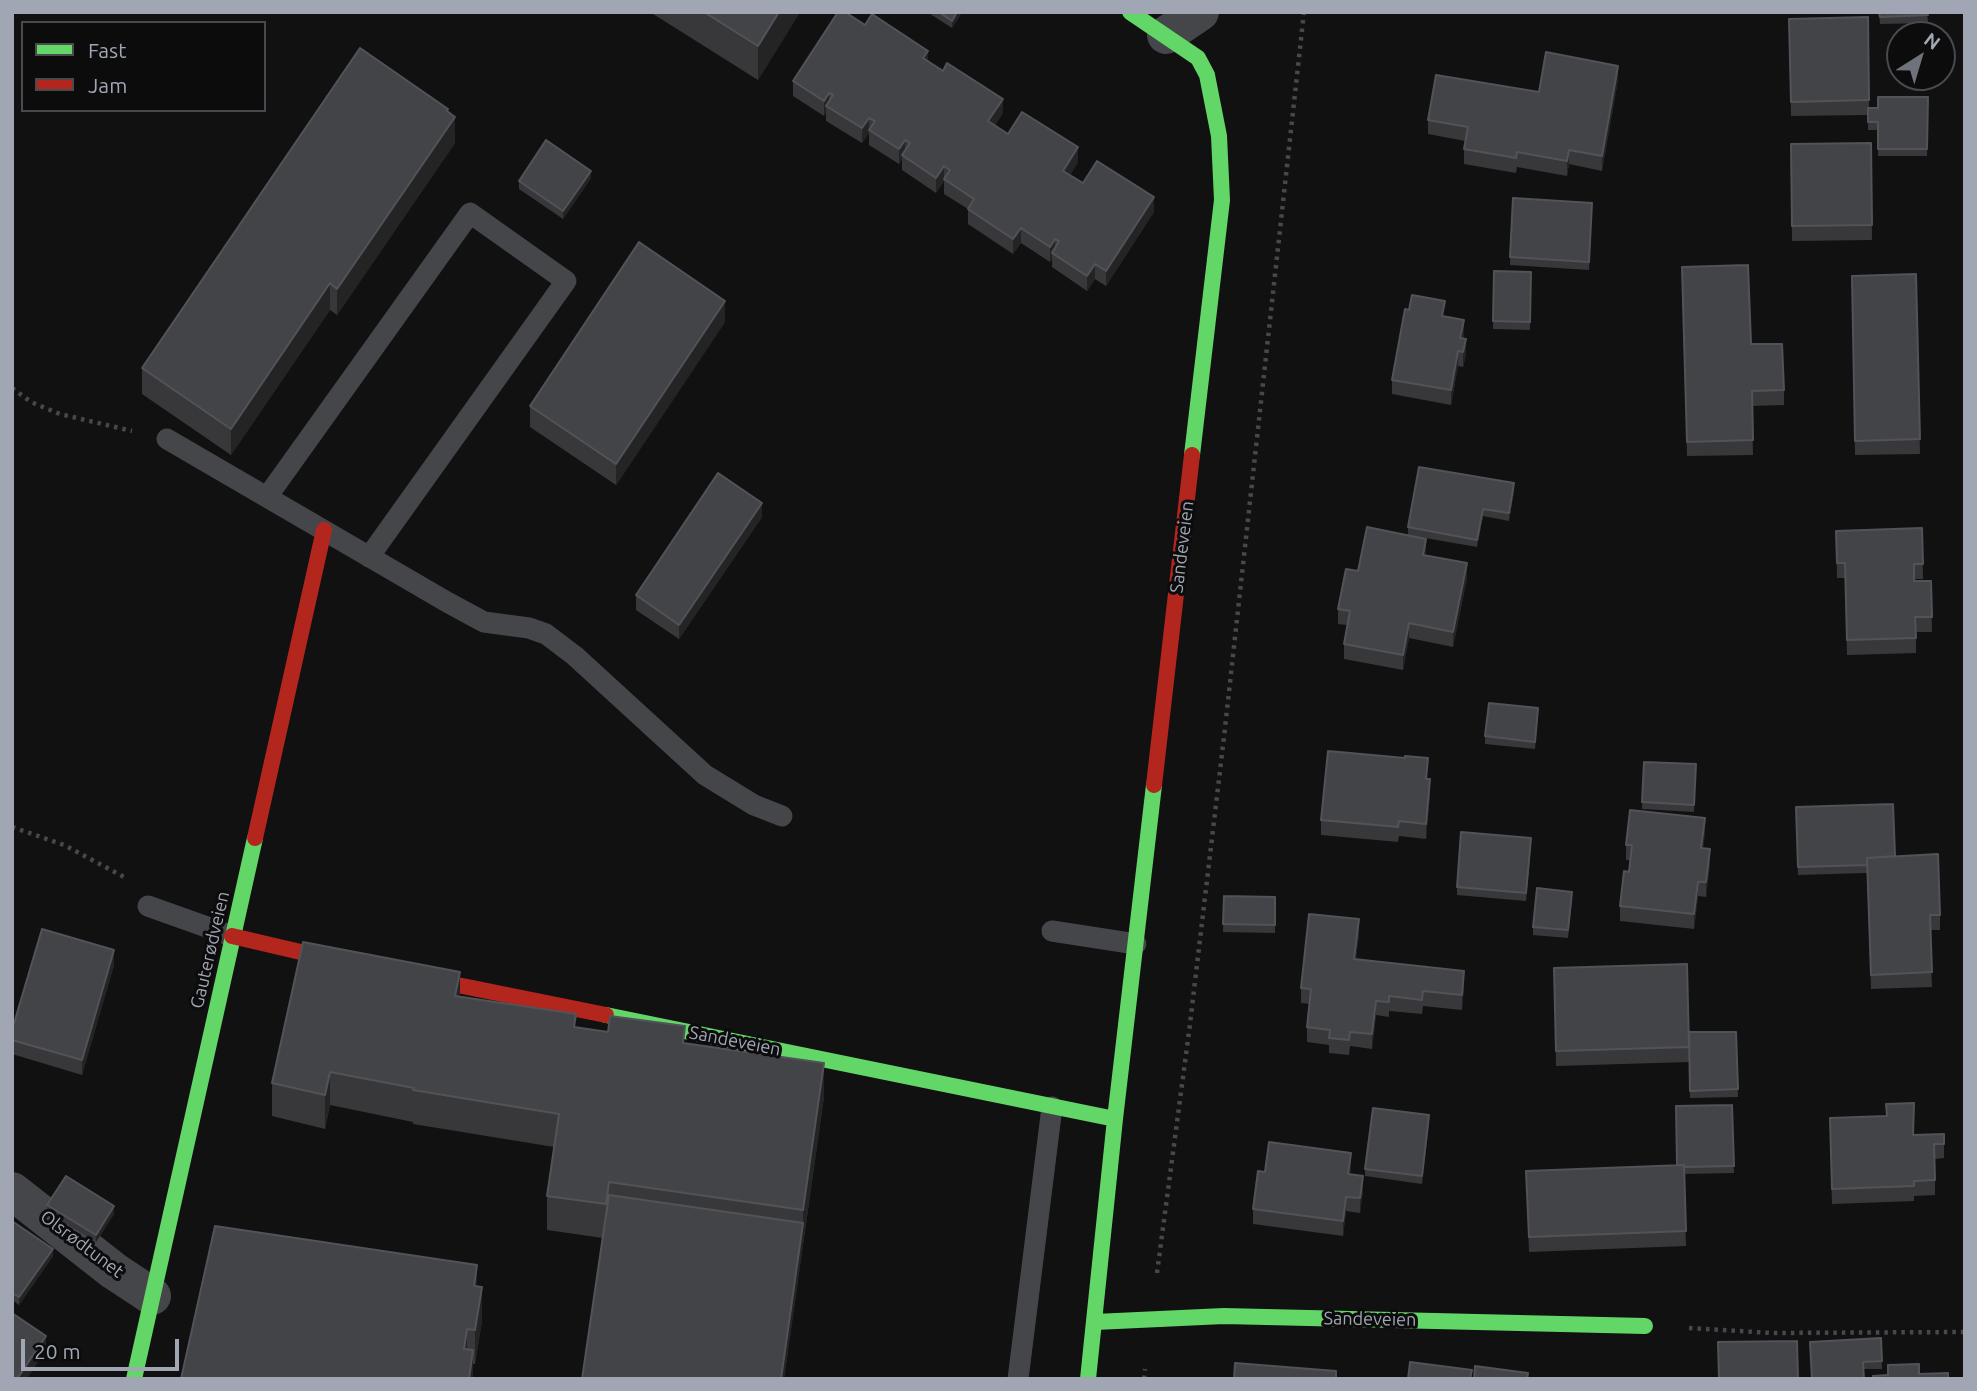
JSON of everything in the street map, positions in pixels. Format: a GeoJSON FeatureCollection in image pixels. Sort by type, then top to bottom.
{"type":"FeatureCollection","features":[{"type":"Feature","properties":{"kind":"street","name":"Sandeveien"},"geometry":{"type":"LineString","coordinates":[[1088,1379],[1115,1119],[1222,200],[1219,136],[1207,75],[1198,58],[1130,12]]}},
{"type":"Feature","properties":{"kind":"street"},"geometry":{"type":"LineString","coordinates":[[1166,35],[1200,12]]}},
{"type":"Feature","properties":{"kind":"street","name":"Gauterødveien"},"geometry":{"type":"LineString","coordinates":[[134,1379],[324,530]]}},
{"type":"Feature","properties":{"kind":"street"},"geometry":{"type":"LineString","coordinates":[[232,936],[367,967]]}},
{"type":"Feature","properties":{"kind":"street","name":"Sandeveien"},"geometry":{"type":"LineString","coordinates":[[395,972],[1115,1119]]}},
{"type":"Feature","properties":{"kind":"street","name":"Olsrødtunet"},"geometry":{"type":"LineString","coordinates":[[12,1191],[114,1271],[152,1296]]}},
{"type":"Feature","properties":{"kind":"street","name":"Sandeveien"},"geometry":{"type":"LineString","coordinates":[[1095,1322],[1224,1316],[1641,1326]]}},
{"type":"Feature","properties":{"kind":"lane"},"geometry":{"type":"LineString","coordinates":[[267,497],[470,213],[566,281],[369,557]]}},
{"type":"Feature","properties":{"kind":"lane"},"geometry":{"type":"LineString","coordinates":[[167,439],[484,622],[529,628],[546,634],[575,656],[705,775],[754,805],[782,816]]}},
{"type":"Feature","properties":{"kind":"lane"},"geometry":{"type":"LineString","coordinates":[[148,906],[232,936]]}},
{"type":"Feature","properties":{"kind":"lane"},"geometry":{"type":"LineString","coordinates":[[1052,930],[1136,944]]}},
{"type":"Feature","properties":{"kind":"lane"},"geometry":{"type":"LineString","coordinates":[[1018,1379],[1052,1107]]}},
{"type":"Feature","properties":{"kind":"path"},"geometry":{"type":"LineString","coordinates":[[1144,1379],[1224,737],[1304,12]]}},
{"type":"Feature","properties":{"kind":"path"},"geometry":{"type":"LineString","coordinates":[[12,388],[31,402],[60,414],[167,439]]}},
{"type":"Feature","properties":{"kind":"path"},"geometry":{"type":"LineString","coordinates":[[12,827],[64,845],[118,873],[144,889],[148,906]]}},
{"type":"Feature","properties":{"kind":"path"},"geometry":{"type":"LineString","coordinates":[[1641,1326],[1771,1333],[1965,1332]]}},
{"type":"Feature","properties":{"kind":"building"},"geometry":{"type":"Polygon","coordinates":[[[704,12],[779,12],[758,46],[704,12]]]}},
{"type":"Feature","properties":{"kind":"building"},"geometry":{"type":"Polygon","coordinates":[[[838,12],[845,12],[865,25],[872,14],[928,51],[923,58],[943,71],[947,63],[1003,99],[988,121],[1008,134],[1022,112],[1078,147],[1063,171],[1083,183],[1097,161],[1154,197],[1106,271],[1095,264],[1087,276],[1052,253],[1059,241],[1055,239],[1050,247],[1021,228],[1013,239],[968,209],[974,199],[944,179],[950,170],[944,166],[936,178],[902,155],[910,143],[905,140],[899,149],[869,130],[875,121],[869,118],[862,128],[826,106],[833,95],[829,93],[824,101],[793,81],[838,12]]]}},
{"type":"Feature","properties":{"kind":"building"},"geometry":{"type":"Polygon","coordinates":[[[939,12],[957,12],[952,21],[939,12]]]}},
{"type":"Feature","properties":{"kind":"building"},"geometry":{"type":"Polygon","coordinates":[[[1879,12],[1927,12],[1928,15],[1880,17],[1879,12]]]}},
{"type":"Feature","properties":{"kind":"building"},"geometry":{"type":"Polygon","coordinates":[[[1868,17],[1869,100],[1791,102],[1789,19],[1868,17]]]}},
{"type":"Feature","properties":{"kind":"building"},"geometry":{"type":"Polygon","coordinates":[[[360,48],[448,109],[455,117],[337,289],[330,283],[231,429],[142,368],[360,48]]]}},
{"type":"Feature","properties":{"kind":"building"},"geometry":{"type":"Polygon","coordinates":[[[1546,52],[1618,66],[1602,156],[1569,150],[1567,161],[1517,152],[1516,158],[1464,149],[1468,127],[1428,120],[1436,75],[1539,92],[1546,52]]]}},
{"type":"Feature","properties":{"kind":"building"},"geometry":{"type":"Polygon","coordinates":[[[1878,97],[1928,97],[1927,149],[1878,149],[1878,122],[1868,122],[1868,108],[1878,108],[1878,97]]]}},
{"type":"Feature","properties":{"kind":"building"},"geometry":{"type":"Polygon","coordinates":[[[546,140],[591,171],[563,211],[519,181],[546,140]]]}},
{"type":"Feature","properties":{"kind":"building"},"geometry":{"type":"Polygon","coordinates":[[[1871,143],[1872,225],[1792,226],[1791,144],[1871,143]]]}},
{"type":"Feature","properties":{"kind":"building"},"geometry":{"type":"Polygon","coordinates":[[[1513,198],[1592,203],[1589,262],[1510,257],[1513,198]]]}},
{"type":"Feature","properties":{"kind":"building"},"geometry":{"type":"Polygon","coordinates":[[[639,242],[725,301],[616,464],[530,406],[639,242]]]}},
{"type":"Feature","properties":{"kind":"building"},"geometry":{"type":"Polygon","coordinates":[[[1748,265],[1751,344],[1782,344],[1784,390],[1752,391],[1753,440],[1687,442],[1682,267],[1748,265]]]}},
{"type":"Feature","properties":{"kind":"building"},"geometry":{"type":"Polygon","coordinates":[[[1494,271],[1531,272],[1530,322],[1493,321],[1494,271]]]}},
{"type":"Feature","properties":{"kind":"building"},"geometry":{"type":"Polygon","coordinates":[[[1916,274],[1920,439],[1855,441],[1852,276],[1916,274]]]}},
{"type":"Feature","properties":{"kind":"building"},"geometry":{"type":"Polygon","coordinates":[[[1412,295],[1445,301],[1442,316],[1464,320],[1460,338],[1466,339],[1463,352],[1458,351],[1451,390],[1392,380],[1405,309],[1409,310],[1412,295]]]}},
{"type":"Feature","properties":{"kind":"building"},"geometry":{"type":"Polygon","coordinates":[[[1419,467],[1514,483],[1509,513],[1483,509],[1477,540],[1408,527],[1419,467]]]}},
{"type":"Feature","properties":{"kind":"building"},"geometry":{"type":"Polygon","coordinates":[[[718,473],[762,503],[679,625],[636,595],[718,473]]]}},
{"type":"Feature","properties":{"kind":"building"},"geometry":{"type":"Polygon","coordinates":[[[1367,527],[1426,539],[1423,555],[1467,563],[1453,632],[1409,623],[1403,655],[1344,644],[1350,611],[1338,609],[1346,569],[1358,571],[1367,527]]]}},
{"type":"Feature","properties":{"kind":"building"},"geometry":{"type":"Polygon","coordinates":[[[1922,528],[1923,564],[1914,564],[1914,581],[1931,581],[1932,617],[1915,617],[1916,638],[1847,640],[1845,563],[1837,563],[1836,531],[1922,528]]]}},
{"type":"Feature","properties":{"kind":"building"},"geometry":{"type":"Polygon","coordinates":[[[1489,703],[1538,708],[1535,742],[1485,736],[1489,703]]]}},
{"type":"Feature","properties":{"kind":"building"},"geometry":{"type":"Polygon","coordinates":[[[1328,751],[1428,758],[1426,779],[1430,779],[1426,824],[1399,821],[1398,827],[1321,820],[1328,751]]]}},
{"type":"Feature","properties":{"kind":"building"},"geometry":{"type":"Polygon","coordinates":[[[1644,762],[1696,764],[1694,805],[1642,802],[1644,762]]]}},
{"type":"Feature","properties":{"kind":"building"},"geometry":{"type":"Polygon","coordinates":[[[1893,804],[1895,856],[1867,858],[1867,865],[1798,867],[1796,807],[1893,804]]]}},
{"type":"Feature","properties":{"kind":"building"},"geometry":{"type":"Polygon","coordinates":[[[1630,810],[1705,818],[1701,848],[1710,849],[1706,882],[1698,882],[1694,914],[1620,906],[1624,871],[1629,872],[1632,845],[1626,845],[1630,810]]]}},
{"type":"Feature","properties":{"kind":"building"},"geometry":{"type":"Polygon","coordinates":[[[1461,832],[1531,838],[1526,893],[1457,887],[1461,832]]]}},
{"type":"Feature","properties":{"kind":"building"},"geometry":{"type":"Polygon","coordinates":[[[1938,854],[1940,915],[1930,915],[1932,972],[1871,975],[1867,858],[1938,854]]]}},
{"type":"Feature","properties":{"kind":"building"},"geometry":{"type":"Polygon","coordinates":[[[1537,888],[1572,892],[1568,930],[1533,927],[1537,888]]]}},
{"type":"Feature","properties":{"kind":"building"},"geometry":{"type":"Polygon","coordinates":[[[1224,896],[1275,897],[1275,925],[1223,924],[1224,896]]]}},
{"type":"Feature","properties":{"kind":"building"},"geometry":{"type":"Polygon","coordinates":[[[1309,914],[1359,919],[1354,959],[1464,971],[1462,995],[1423,991],[1422,1000],[1389,996],[1389,1002],[1376,1001],[1372,1034],[1350,1032],[1349,1040],[1329,1038],[1330,1030],[1307,1027],[1311,989],[1301,988],[1309,914]]]}},
{"type":"Feature","properties":{"kind":"building"},"geometry":{"type":"Polygon","coordinates":[[[42,929],[114,950],[82,1060],[12,1040],[12,1030],[42,929]]]}},
{"type":"Feature","properties":{"kind":"building"},"geometry":{"type":"Polygon","coordinates":[[[303,942],[460,972],[455,996],[576,1014],[574,1027],[608,1032],[610,1016],[685,1026],[683,1043],[824,1063],[803,1210],[609,1182],[606,1204],[547,1196],[559,1114],[413,1090],[414,1088],[330,1072],[325,1095],[272,1083],[303,942]]]}},
{"type":"Feature","properties":{"kind":"building"},"geometry":{"type":"Polygon","coordinates":[[[1687,964],[1689,1047],[1556,1051],[1554,968],[1687,964]]]}},
{"type":"Feature","properties":{"kind":"building"},"geometry":{"type":"Polygon","coordinates":[[[1689,1032],[1736,1032],[1738,1089],[1690,1091],[1689,1032]]]}},
{"type":"Feature","properties":{"kind":"building"},"geometry":{"type":"Polygon","coordinates":[[[1914,1103],[1913,1135],[1944,1134],[1944,1144],[1934,1144],[1935,1180],[1914,1181],[1914,1186],[1832,1189],[1830,1118],[1887,1116],[1886,1104],[1914,1103]]]}},
{"type":"Feature","properties":{"kind":"building"},"geometry":{"type":"Polygon","coordinates":[[[1732,1105],[1734,1166],[1677,1165],[1676,1106],[1732,1105]]]}},
{"type":"Feature","properties":{"kind":"building"},"geometry":{"type":"Polygon","coordinates":[[[1373,1108],[1429,1115],[1422,1176],[1365,1169],[1373,1108]]]}},
{"type":"Feature","properties":{"kind":"building"},"geometry":{"type":"Polygon","coordinates":[[[1269,1142],[1351,1153],[1348,1174],[1363,1176],[1360,1198],[1346,1197],[1343,1221],[1253,1209],[1258,1171],[1265,1172],[1269,1142]]]}},
{"type":"Feature","properties":{"kind":"building"},"geometry":{"type":"Polygon","coordinates":[[[1684,1165],[1686,1231],[1529,1237],[1526,1171],[1684,1165]]]}},
{"type":"Feature","properties":{"kind":"building"},"geometry":{"type":"Polygon","coordinates":[[[66,1176],[114,1206],[96,1235],[47,1205],[66,1176]]]}},
{"type":"Feature","properties":{"kind":"building"},"geometry":{"type":"Polygon","coordinates":[[[609,1195],[803,1223],[781,1379],[582,1379],[609,1195]]]}},
{"type":"Feature","properties":{"kind":"building"},"geometry":{"type":"Polygon","coordinates":[[[12,1221],[53,1249],[19,1297],[12,1293],[12,1221]]]}},
{"type":"Feature","properties":{"kind":"building"},"geometry":{"type":"Polygon","coordinates":[[[215,1226],[477,1265],[474,1286],[482,1287],[475,1330],[467,1329],[464,1349],[473,1350],[469,1379],[181,1379],[215,1226]]]}},
{"type":"Feature","properties":{"kind":"building"},"geometry":{"type":"Polygon","coordinates":[[[12,1313],[46,1336],[17,1379],[12,1379],[12,1313]]]}},
{"type":"Feature","properties":{"kind":"building"},"geometry":{"type":"Polygon","coordinates":[[[1881,1338],[1882,1361],[1863,1362],[1864,1379],[1812,1379],[1810,1342],[1881,1338]]]}},
{"type":"Feature","properties":{"kind":"building"},"geometry":{"type":"Polygon","coordinates":[[[1797,1341],[1798,1379],[1719,1379],[1718,1342],[1797,1341]]]}},
{"type":"Feature","properties":{"kind":"building"},"geometry":{"type":"Polygon","coordinates":[[[1410,1362],[1472,1370],[1470,1379],[1408,1379],[1410,1362]]]}},
{"type":"Feature","properties":{"kind":"building"},"geometry":{"type":"Polygon","coordinates":[[[1235,1363],[1336,1371],[1336,1379],[1234,1379],[1235,1363]]]}},
{"type":"Feature","properties":{"kind":"building"},"geometry":{"type":"Polygon","coordinates":[[[1919,1364],[1919,1374],[1948,1373],[1948,1379],[1873,1379],[1873,1376],[1888,1375],[1888,1365],[1919,1364]]]}},
{"type":"Feature","properties":{"kind":"building"},"geometry":{"type":"Polygon","coordinates":[[[1475,1366],[1528,1373],[1527,1379],[1474,1379],[1475,1366]]]}},
{"type":"Feature","properties":{"kind":"traffic: fast"},"geometry":{"type":"LineString","coordinates":[[1130,12],[1198,58],[1207,75],[1219,136],[1222,200],[1192,455]]}},
{"type":"Feature","properties":{"kind":"traffic: fast"},"geometry":{"type":"LineString","coordinates":[[1088,1379],[1154,785]]}},
{"type":"Feature","properties":{"kind":"traffic: fast"},"geometry":{"type":"LineString","coordinates":[[134,1379],[255,838]]}},
{"type":"Feature","properties":{"kind":"traffic: fast"},"geometry":{"type":"LineString","coordinates":[[606,1015],[1115,1119]]}},
{"type":"Feature","properties":{"kind":"traffic: fast"},"geometry":{"type":"LineString","coordinates":[[1095,1322],[1224,1316],[1645,1326]]}},
{"type":"Feature","properties":{"kind":"traffic: jam"},"geometry":{"type":"LineString","coordinates":[[1154,785],[1192,455]]}},
{"type":"Feature","properties":{"kind":"traffic: jam"},"geometry":{"type":"LineString","coordinates":[[255,838],[324,530]]}},
{"type":"Feature","properties":{"kind":"traffic: jam"},"geometry":{"type":"LineString","coordinates":[[232,936],[352,964]]}},
{"type":"Feature","properties":{"kind":"traffic: jam"},"geometry":{"type":"LineString","coordinates":[[408,975],[606,1015]]}}]}
